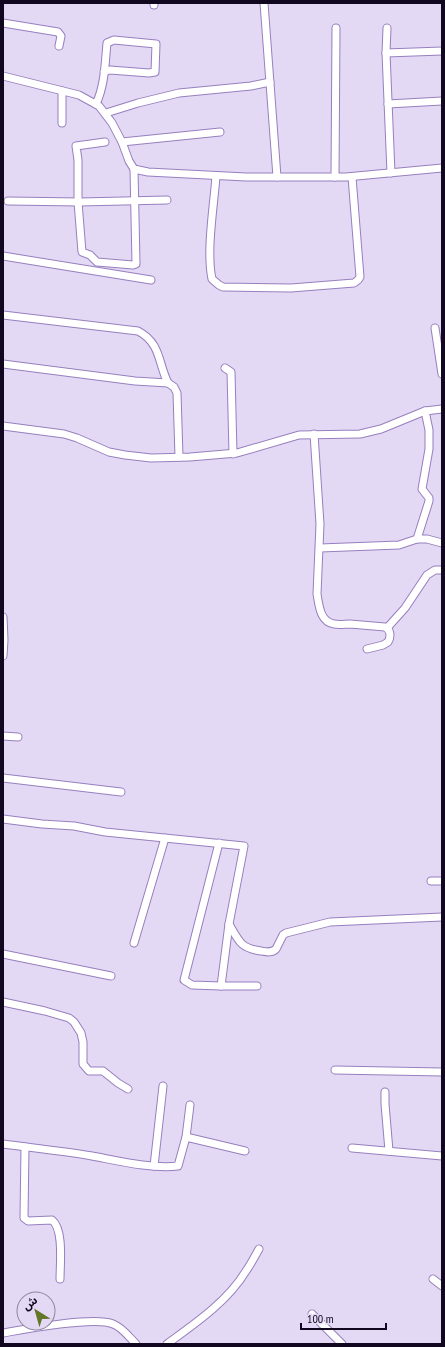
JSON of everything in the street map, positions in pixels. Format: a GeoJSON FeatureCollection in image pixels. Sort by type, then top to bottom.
{"type":"FeatureCollection","features":[{"type":"Feature","properties":{"kind":"street"},"geometry":{"type":"LineString","coordinates":[[264,3],[277,177]]}},
{"type":"Feature","properties":{"kind":"street"},"geometry":{"type":"LineString","coordinates":[[3,23],[58,32],[61,34],[59,46]]}},
{"type":"Feature","properties":{"kind":"street"},"geometry":{"type":"LineString","coordinates":[[335,177],[336,28]]}},
{"type":"Feature","properties":{"kind":"street"},"geometry":{"type":"LineString","coordinates":[[387,28],[386,53],[391,174]]}},
{"type":"Feature","properties":{"kind":"street"},"geometry":{"type":"LineString","coordinates":[[96,104],[101,91],[107,43],[109,41],[114,40],[156,44],[155,72],[149,73],[110,70],[104,72]]}},
{"type":"Feature","properties":{"kind":"street"},"geometry":{"type":"LineString","coordinates":[[386,53],[442,51]]}},
{"type":"Feature","properties":{"kind":"street"},"geometry":{"type":"LineString","coordinates":[[3,76],[83,97],[96,104],[106,113],[122,142],[129,161],[134,169],[136,261],[133,265],[97,262],[90,255],[82,252],[78,202],[78,160],[76,146],[105,142]]}},
{"type":"Feature","properties":{"kind":"street"},"geometry":{"type":"LineString","coordinates":[[106,113],[179,93],[251,86],[270,82]]}},
{"type":"Feature","properties":{"kind":"street"},"geometry":{"type":"LineString","coordinates":[[62,91],[62,123]]}},
{"type":"Feature","properties":{"kind":"street"},"geometry":{"type":"LineString","coordinates":[[388,104],[442,101]]}},
{"type":"Feature","properties":{"kind":"street"},"geometry":{"type":"LineString","coordinates":[[122,142],[220,132]]}},
{"type":"Feature","properties":{"kind":"street"},"geometry":{"type":"LineString","coordinates":[[134,169],[148,172],[246,178],[352,177],[442,168]]}},
{"type":"Feature","properties":{"kind":"street"},"geometry":{"type":"LineString","coordinates":[[216,176],[211,237],[212,279],[218,285],[223,286],[291,288],[354,283],[360,277],[352,177]]}},
{"type":"Feature","properties":{"kind":"street"},"geometry":{"type":"LineString","coordinates":[[8,201],[78,202],[167,200]]}},
{"type":"Feature","properties":{"kind":"street"},"geometry":{"type":"LineString","coordinates":[[3,256],[151,280]]}},
{"type":"Feature","properties":{"kind":"street"},"geometry":{"type":"LineString","coordinates":[[3,315],[138,331],[146,336],[157,350],[168,383],[174,387],[177,393],[179,457]]}},
{"type":"Feature","properties":{"kind":"street"},"geometry":{"type":"LineString","coordinates":[[435,328],[440,345],[442,374]]}},
{"type":"Feature","properties":{"kind":"street"},"geometry":{"type":"LineString","coordinates":[[3,364],[135,381],[168,383]]}},
{"type":"Feature","properties":{"kind":"street"},"geometry":{"type":"LineString","coordinates":[[224,368],[231,372],[233,454]]}},
{"type":"Feature","properties":{"kind":"street"},"geometry":{"type":"LineString","coordinates":[[3,426],[64,434],[78,438],[109,452],[124,455],[138,457],[179,457],[233,454],[299,435],[369,432],[425,411],[442,409]]}},
{"type":"Feature","properties":{"kind":"street"},"geometry":{"type":"LineString","coordinates":[[417,539],[430,501],[422,489],[429,449],[429,430],[425,411]]}},
{"type":"Feature","properties":{"kind":"street"},"geometry":{"type":"LineString","coordinates":[[314,434],[317,468],[320,548],[318,594],[321,612],[328,622],[334,624],[354,624],[387,628]]}},
{"type":"Feature","properties":{"kind":"street"},"geometry":{"type":"LineString","coordinates":[[320,548],[399,545],[417,539],[427,539],[442,543]]}},
{"type":"Feature","properties":{"kind":"street"},"geometry":{"type":"LineString","coordinates":[[387,628],[405,608],[427,575],[435,570],[442,570]]}},
{"type":"Feature","properties":{"kind":"street"},"geometry":{"type":"LineString","coordinates":[[3,617],[3,656]]}},
{"type":"Feature","properties":{"kind":"street"},"geometry":{"type":"LineString","coordinates":[[367,649],[388,642],[390,636],[387,628]]}},
{"type":"Feature","properties":{"kind":"street"},"geometry":{"type":"LineString","coordinates":[[3,736],[18,737]]}},
{"type":"Feature","properties":{"kind":"street"},"geometry":{"type":"LineString","coordinates":[[3,778],[121,792]]}},
{"type":"Feature","properties":{"kind":"street"},"geometry":{"type":"LineString","coordinates":[[3,819],[74,826],[105,832],[244,846],[229,924],[221,986]]}},
{"type":"Feature","properties":{"kind":"street"},"geometry":{"type":"LineString","coordinates":[[134,944],[165,838]]}},
{"type":"Feature","properties":{"kind":"street"},"geometry":{"type":"LineString","coordinates":[[219,843],[184,980],[192,985],[257,986]]}},
{"type":"Feature","properties":{"kind":"street"},"geometry":{"type":"LineString","coordinates":[[431,881],[442,881]]}},
{"type":"Feature","properties":{"kind":"street"},"geometry":{"type":"LineString","coordinates":[[229,924],[244,947],[271,952],[276,950],[283,935],[286,933],[330,922],[442,917]]}},
{"type":"Feature","properties":{"kind":"street"},"geometry":{"type":"LineString","coordinates":[[3,954],[111,976]]}},
{"type":"Feature","properties":{"kind":"street"},"geometry":{"type":"LineString","coordinates":[[3,1002],[46,1011],[69,1018],[78,1027],[81,1033],[83,1042],[83,1064],[89,1071],[103,1071],[128,1089]]}},
{"type":"Feature","properties":{"kind":"street"},"geometry":{"type":"LineString","coordinates":[[335,1070],[442,1072]]}},
{"type":"Feature","properties":{"kind":"street"},"geometry":{"type":"LineString","coordinates":[[154,1166],[163,1086]]}},
{"type":"Feature","properties":{"kind":"street"},"geometry":{"type":"LineString","coordinates":[[385,1092],[389,1151]]}},
{"type":"Feature","properties":{"kind":"street"},"geometry":{"type":"LineString","coordinates":[[3,1144],[154,1166],[178,1166],[186,1137],[190,1105]]}},
{"type":"Feature","properties":{"kind":"street"},"geometry":{"type":"LineString","coordinates":[[186,1137],[245,1151]]}},
{"type":"Feature","properties":{"kind":"street"},"geometry":{"type":"LineString","coordinates":[[25,1147],[24,1218],[28,1221],[52,1220],[56,1224],[59,1235],[60,1279]]}},
{"type":"Feature","properties":{"kind":"street"},"geometry":{"type":"LineString","coordinates":[[352,1148],[442,1156]]}},
{"type":"Feature","properties":{"kind":"street"},"geometry":{"type":"LineString","coordinates":[[167,1344],[202,1318],[225,1296],[246,1271],[258,1249]]}},
{"type":"Feature","properties":{"kind":"street"},"geometry":{"type":"LineString","coordinates":[[433,1279],[442,1286]]}},
{"type":"Feature","properties":{"kind":"street"},"geometry":{"type":"LineString","coordinates":[[312,1314],[342,1344]]}},
{"type":"Feature","properties":{"kind":"street"},"geometry":{"type":"LineString","coordinates":[[3,1333],[77,1322],[106,1322],[116,1325],[136,1344]]}}]}
